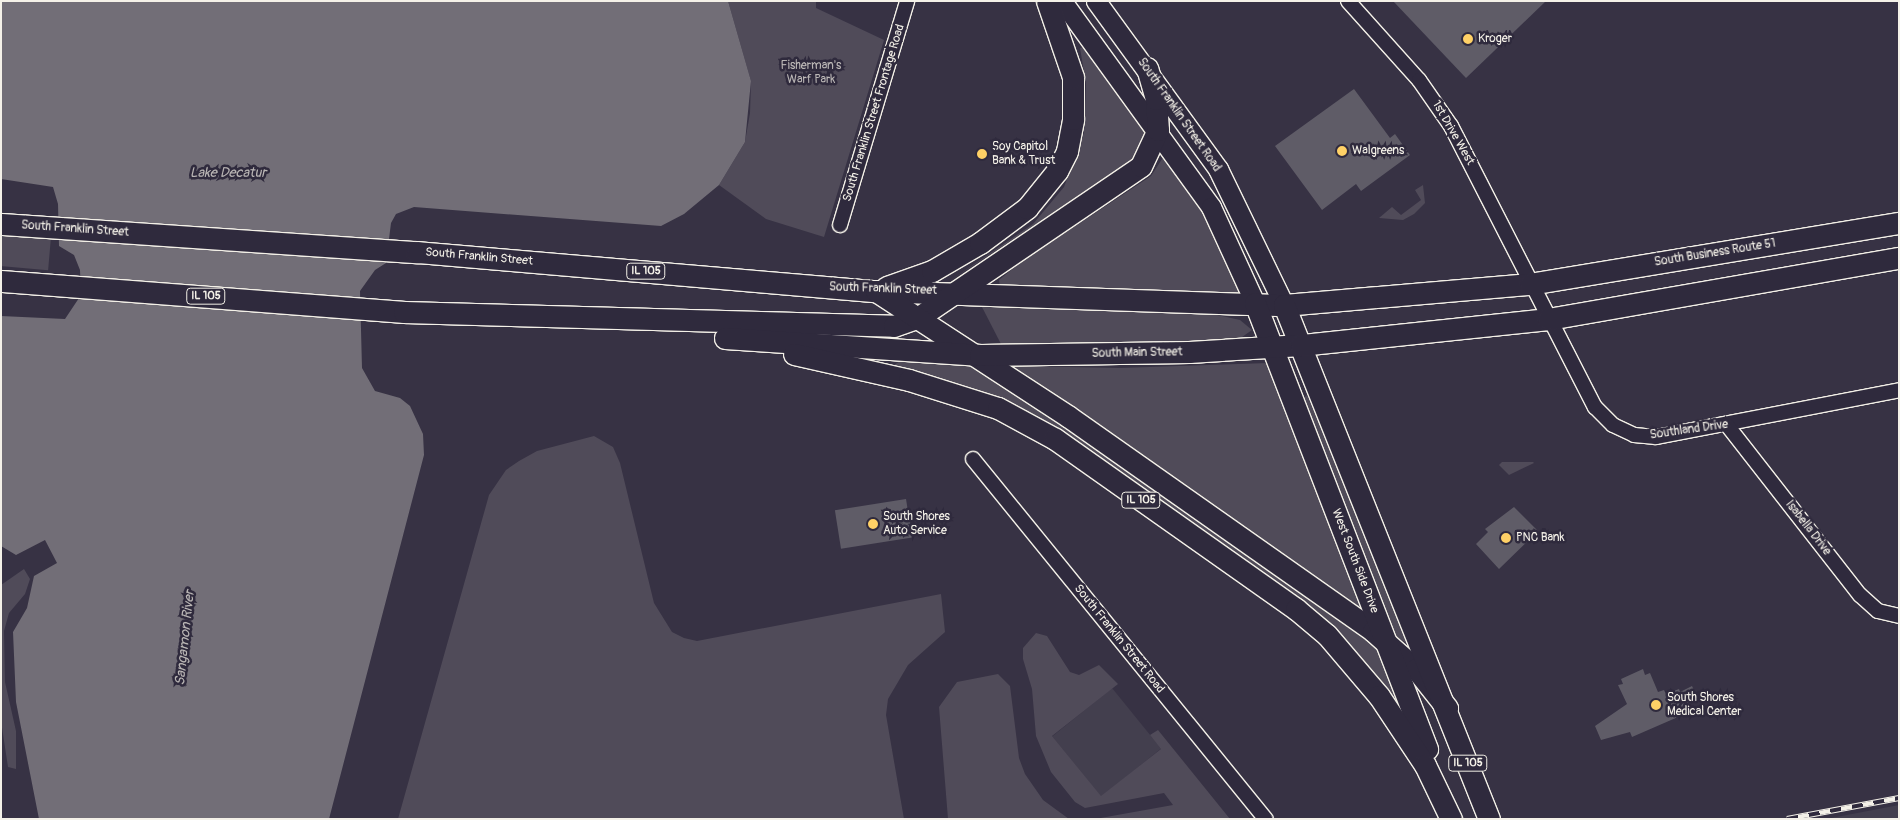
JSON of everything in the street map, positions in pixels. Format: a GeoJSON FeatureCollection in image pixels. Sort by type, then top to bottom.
{"type":"FeatureCollection","features":[{"type":"Feature","properties":{"kind":"main road"},"geometry":{"type":"LineString","coordinates":[[876,291],[932,271],[980,243],[1027,208],[1058,171],[1067,152],[1074,119],[1073,77],[1047,1]]}},
{"type":"Feature","properties":{"kind":"main road"},"geometry":{"type":"LineString","coordinates":[[546,316],[894,326],[919,317],[1129,176],[1149,155],[1158,130],[1156,99],[1147,68]]}},
{"type":"Feature","properties":{"kind":"main road","name":"South Business Route 51"},"geometry":{"type":"LineString","coordinates":[[1530,284],[1899,223]]}},
{"type":"Feature","properties":{"kind":"main road","name":"South Franklin Street"},"geometry":{"type":"LineString","coordinates":[[1,224],[417,252],[876,291],[956,292]]}},
{"type":"Feature","properties":{"kind":"main road"},"geometry":{"type":"LineString","coordinates":[[1548,319],[1899,258]]}},
{"type":"Feature","properties":{"kind":"main road","name":"IL 105"},"geometry":{"type":"LineString","coordinates":[[5,281],[404,312],[546,316],[725,338],[909,380],[985,402],[1055,439],[1296,609],[1327,635],[1396,719],[1452,819]]}},
{"type":"Feature","properties":{"kind":"main road"},"geometry":{"type":"LineString","coordinates":[[956,292],[1284,305],[1530,284]]}},
{"type":"Feature","properties":{"kind":"main road","name":"IL 105"},"geometry":{"type":"LineString","coordinates":[[876,291],[980,356],[1384,640],[1416,670],[1447,708],[1489,819]]}},
{"type":"Feature","properties":{"kind":"main road","name":"West South Side Drive"},"geometry":{"type":"LineString","coordinates":[[1255,303],[1452,819]]}},
{"type":"Feature","properties":{"kind":"main road","name":"South Franklin Street Road"},"geometry":{"type":"LineString","coordinates":[[1284,305],[1301,345]]}},
{"type":"Feature","properties":{"kind":"main road","name":"South Main Street"},"geometry":{"type":"LineString","coordinates":[[725,338],[980,356],[1189,352],[1301,345],[1548,319]]}},
{"type":"Feature","properties":{"kind":"main road"},"geometry":{"type":"LineString","coordinates":[[1301,345],[1447,708]]}},
{"type":"Feature","properties":{"kind":"street","name":"South Franklin Street Frontage Road"},"geometry":{"type":"LineString","coordinates":[[840,225],[907,1]]}},
{"type":"Feature","properties":{"kind":"street","name":"South Franklin Street Road"},"geometry":{"type":"LineString","coordinates":[[1062,1],[1158,130],[1211,208],[1255,303]]}},
{"type":"Feature","properties":{"kind":"street","name":"South Franklin Street Road"},"geometry":{"type":"LineString","coordinates":[[1096,1],[1147,68],[1218,169],[1284,305]]}},
{"type":"Feature","properties":{"kind":"street","name":"1st Drive West"},"geometry":{"type":"LineString","coordinates":[[1348,1],[1443,112],[1530,284]]}},
{"type":"Feature","properties":{"kind":"street","name":"Southland Drive"},"geometry":{"type":"LineString","coordinates":[[1530,284],[1595,407],[1613,426],[1645,437],[1727,425],[1899,390]]}},
{"type":"Feature","properties":{"kind":"street","name":"Isabella Drive"},"geometry":{"type":"LineString","coordinates":[[1727,425],[1860,595],[1878,611],[1899,616]]}},
{"type":"Feature","properties":{"kind":"street","name":"South Franklin Street Road"},"geometry":{"type":"LineString","coordinates":[[972,459],[1266,819]]}},
{"type":"Feature","properties":{"kind":"shaded area"},"geometry":{"type":"Polygon","coordinates":[[[1112,688],[1161,749],[1101,797],[1052,736],[1112,688]]]}},
{"type":"Feature","properties":{"kind":"shaded area"},"geometry":{"type":"Polygon","coordinates":[[[1899,805],[1899,819],[1826,819],[1899,805]]]}},
{"type":"Feature","properties":{"kind":"green space","name":"Fisherman's Warf Park"},"geometry":{"type":"Polygon","coordinates":[[[728,1],[816,1],[816,8],[884,40],[824,237],[766,219],[719,185],[745,142],[750,113],[751,81],[728,1]]]}},
{"type":"Feature","properties":{"kind":"green space"},"geometry":{"type":"Polygon","coordinates":[[[1084,47],[1146,132],[1132,161],[948,282],[1033,224],[1064,187],[1084,133],[1086,84],[1080,48],[1084,47]]]}},
{"type":"Feature","properties":{"kind":"green space"},"geometry":{"type":"Polygon","coordinates":[[[1166,153],[1191,189],[1242,288],[1240,293],[1000,287],[999,280],[1021,262],[1151,176],[1166,153]]]}},
{"type":"Feature","properties":{"kind":"green space"},"geometry":{"type":"Polygon","coordinates":[[[1423,185],[1425,203],[1414,214],[1403,220],[1379,218],[1392,207],[1401,215],[1421,200],[1415,190],[1423,185]]]}},
{"type":"Feature","properties":{"kind":"green space"},"geometry":{"type":"Polygon","coordinates":[[[1,235],[51,239],[48,270],[1,266],[1,235]]]}},
{"type":"Feature","properties":{"kind":"green space"},"geometry":{"type":"Polygon","coordinates":[[[982,307],[1213,314],[1240,320],[1252,330],[1235,342],[1002,346],[982,307]]]}},
{"type":"Feature","properties":{"kind":"green space"},"geometry":{"type":"Polygon","coordinates":[[[900,361],[975,366],[1378,644],[1416,734],[1371,675],[1066,441],[890,368],[900,361]]]}},
{"type":"Feature","properties":{"kind":"green space"},"geometry":{"type":"Polygon","coordinates":[[[1268,363],[1370,619],[1011,366],[1120,368],[1268,363]]]}},
{"type":"Feature","properties":{"kind":"green space"},"geometry":{"type":"Polygon","coordinates":[[[1307,395],[1385,577],[1409,645],[1391,633],[1300,401],[1307,395]]]}},
{"type":"Feature","properties":{"kind":"green space"},"geometry":{"type":"Polygon","coordinates":[[[594,436],[613,447],[620,463],[654,603],[672,632],[684,638],[697,641],[941,594],[945,632],[908,665],[888,699],[886,715],[904,819],[398,819],[489,495],[506,470],[519,461],[537,451],[594,436]]]}},
{"type":"Feature","properties":{"kind":"green space"},"geometry":{"type":"Polygon","coordinates":[[[1502,462],[1534,463],[1509,475],[1499,465],[1502,462]]]}},
{"type":"Feature","properties":{"kind":"green space"},"geometry":{"type":"Polygon","coordinates":[[[24,569],[30,579],[25,594],[9,613],[4,631],[5,682],[16,731],[16,769],[8,767],[1,721],[1,585],[24,569]]]}},
{"type":"Feature","properties":{"kind":"green space"},"geometry":{"type":"Polygon","coordinates":[[[1036,633],[1047,636],[1070,672],[1079,675],[1099,665],[1118,684],[1052,736],[1101,796],[1161,749],[1150,735],[1158,730],[1230,819],[1095,819],[1173,805],[1164,793],[1085,808],[1075,802],[1051,772],[1036,736],[1032,689],[1023,659],[1023,648],[1036,633]]]}},
{"type":"Feature","properties":{"kind":"green space"},"geometry":{"type":"Polygon","coordinates":[[[998,674],[1010,686],[1019,758],[1025,774],[1043,800],[1069,819],[948,819],[939,707],[957,682],[998,674]]]}},
{"type":"Feature","properties":{"kind":"water","name":"Lake Decatur"},"geometry":{"type":"Polygon","coordinates":[[[1,1],[728,1],[751,81],[745,142],[719,185],[684,214],[661,226],[414,207],[396,214],[391,223],[386,263],[375,270],[360,291],[362,368],[375,391],[400,398],[410,406],[423,434],[424,455],[329,819],[39,819],[16,702],[13,632],[27,608],[34,576],[57,563],[45,540],[16,555],[1,546],[1,316],[65,319],[81,295],[80,270],[74,255],[59,246],[58,204],[53,187],[1,179],[1,1]]]}},
{"type":"Feature","properties":{"kind":"building","name":"Kroger"},"geometry":{"type":"Polygon","coordinates":[[[1393,1],[1546,1],[1466,78],[1393,1]]]}},
{"type":"Feature","properties":{"kind":"building","name":"Walgreens"},"geometry":{"type":"Polygon","coordinates":[[[1354,89],[1390,138],[1395,134],[1410,155],[1361,191],[1356,184],[1322,210],[1275,146],[1354,89]]]}},
{"type":"Feature","properties":{"kind":"building","name":"South Shores Auto Service"},"geometry":{"type":"Polygon","coordinates":[[[906,499],[912,538],[841,549],[835,510],[906,499]]]}},
{"type":"Feature","properties":{"kind":"building","name":"PNC Bank"},"geometry":{"type":"Polygon","coordinates":[[[1514,507],[1538,531],[1499,569],[1476,544],[1488,532],[1485,529],[1514,507]]]}},
{"type":"Feature","properties":{"kind":"building","name":"South Shores Medical Center"},"geometry":{"type":"Polygon","coordinates":[[[1643,669],[1645,675],[1650,673],[1658,692],[1664,690],[1666,694],[1679,689],[1680,692],[1692,686],[1698,699],[1676,712],[1678,717],[1632,737],[1630,732],[1601,740],[1595,726],[1627,704],[1618,685],[1623,684],[1621,679],[1643,669]]]}},
{"type":"Feature","properties":{"kind":"railway"},"geometry":{"type":"LineString","coordinates":[[1787,819],[1899,798]]}},
{"type":"Feature","properties":{"kind":"place","name":"Kroger"},"geometry":{"type":"Point","coordinates":[1468,39]}},
{"type":"Feature","properties":{"kind":"place","name":"Walgreens"},"geometry":{"type":"Point","coordinates":[1342,151]}},
{"type":"Feature","properties":{"kind":"place","name":"Soy Capitol Bank & Trust"},"geometry":{"type":"Point","coordinates":[982,154]}},
{"type":"Feature","properties":{"kind":"place","name":"South Shores Auto Service"},"geometry":{"type":"Point","coordinates":[873,524]}},
{"type":"Feature","properties":{"kind":"place","name":"PNC Bank"},"geometry":{"type":"Point","coordinates":[1506,538]}},
{"type":"Feature","properties":{"kind":"place","name":"South Shores Medical Center"},"geometry":{"type":"Point","coordinates":[1656,705]}},
{"type":"Feature","properties":{"kind":"water label","name":"Sangamon River"},"geometry":{"type":"Point","coordinates":[185,638]}}]}
